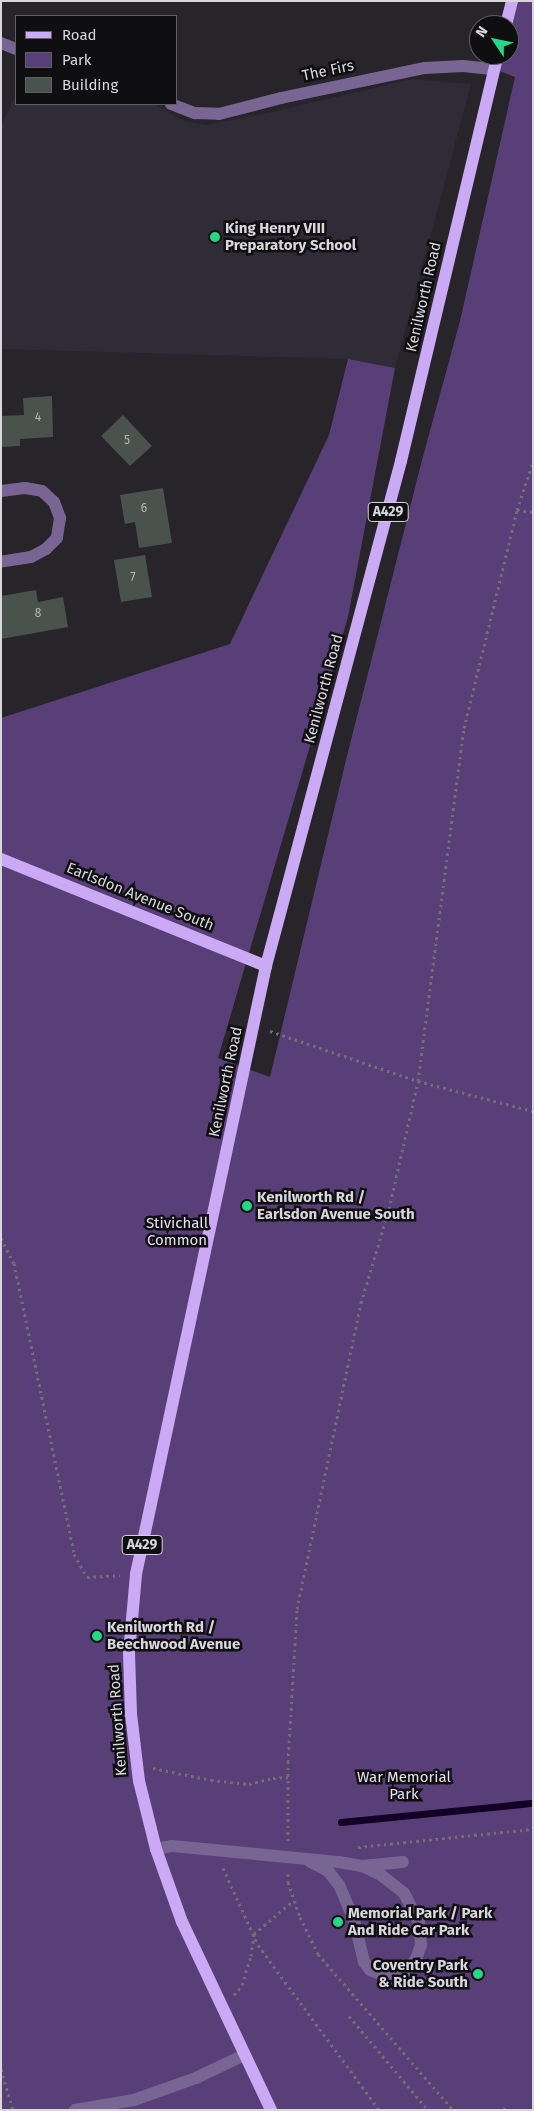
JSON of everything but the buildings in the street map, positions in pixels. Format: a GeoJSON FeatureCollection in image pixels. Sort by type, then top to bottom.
{"type":"FeatureCollection","features":[{"type":"Feature","properties":{"kind":"main road"},"geometry":{"type":"LineString","coordinates":[[508,15],[512,1]]}},
{"type":"Feature","properties":{"kind":"main road","name":"Kenilworth Road"},"geometry":{"type":"LineString","coordinates":[[271,2110],[182,1922],[156,1849],[139,1782],[131,1714],[129,1653],[136,1574],[255,1026],[266,966],[401,462],[495,65]]}},
{"type":"Feature","properties":{"kind":"main road","name":"Earlsdon Avenue South"},"geometry":{"type":"LineString","coordinates":[[1,859],[266,966]]}},
{"type":"Feature","properties":{"kind":"street"},"geometry":{"type":"LineString","coordinates":[[1,43],[15,50]]}},
{"type":"Feature","properties":{"kind":"street","name":"The Firs"},"geometry":{"type":"LineString","coordinates":[[174,105],[195,113],[219,114],[281,98],[425,68],[464,66],[494,69]]}},
{"type":"Feature","properties":{"kind":"street"},"geometry":{"type":"LineString","coordinates":[[1,491],[25,488],[42,491],[54,502],[60,518],[57,538],[46,550],[31,556],[1,562]]}},
{"type":"Feature","properties":{"kind":"street"},"geometry":{"type":"LineString","coordinates":[[156,1849],[172,1846],[215,1850],[288,1852],[309,1861],[328,1872],[339,1885],[354,1920],[364,1962],[370,1970],[390,1978],[400,1976],[408,1970],[416,1959],[421,1945],[419,1922],[404,1893],[389,1880],[362,1866]]}},
{"type":"Feature","properties":{"kind":"street"},"geometry":{"type":"LineString","coordinates":[[309,1861],[362,1866],[403,1862]]}},
{"type":"Feature","properties":{"kind":"street"},"geometry":{"type":"LineString","coordinates":[[75,2110],[134,2100],[196,2078],[244,2054]]}},
{"type":"Feature","properties":{"kind":"path"},"geometry":{"type":"LineString","coordinates":[[453,2110],[318,1954],[288,1882],[288,1777],[297,1609],[311,1533],[361,1303],[389,1209],[418,1081],[464,728],[517,510],[533,462]]}},
{"type":"Feature","properties":{"kind":"path"},"geometry":{"type":"LineString","coordinates":[[517,510],[533,512]]}},
{"type":"Feature","properties":{"kind":"path"},"geometry":{"type":"LineString","coordinates":[[255,1026],[418,1081],[533,1111]]}},
{"type":"Feature","properties":{"kind":"path"},"geometry":{"type":"LineString","coordinates":[[1,1238],[14,1263],[74,1554],[87,1578],[136,1574]]}},
{"type":"Feature","properties":{"kind":"path"},"geometry":{"type":"LineString","coordinates":[[137,1764],[220,1781],[249,1784],[273,1778],[288,1777]]}},
{"type":"Feature","properties":{"kind":"path"},"geometry":{"type":"LineString","coordinates":[[349,1848],[533,1829]]}},
{"type":"Feature","properties":{"kind":"path"},"geometry":{"type":"LineString","coordinates":[[215,1850],[258,1945],[379,2110]]}},
{"type":"Feature","properties":{"kind":"path"},"geometry":{"type":"LineString","coordinates":[[223,2010],[242,1985],[251,1956],[254,1934],[294,1900]]}},
{"type":"Feature","properties":{"kind":"path"},"geometry":{"type":"LineString","coordinates":[[348,2016],[428,2110]]}},
{"type":"Feature","properties":{"kind":"path"},"geometry":{"type":"LineString","coordinates":[[1,2069],[14,2110]]}},
{"type":"Feature","properties":{"kind":"shaded area","name":"King Henry VIII Preparatory School"},"geometry":{"type":"Polygon","coordinates":[[[412,79],[471,84],[395,368],[348,359],[1,349],[1,126],[15,96],[15,105],[156,105],[184,121],[206,125],[281,110],[412,79]]]}},
{"type":"Feature","properties":{"kind":"green space"},"geometry":{"type":"Polygon","coordinates":[[[512,1],[533,1],[533,2110],[1,2110],[1,718],[230,644],[329,435],[348,359],[395,368],[348,617],[218,1058],[270,1077],[346,760],[422,460],[460,321],[515,77],[494,69],[495,65],[519,65],[519,15],[511,15],[512,1]]]}},
{"type":"Feature","properties":{"kind":"waterway"},"geometry":{"type":"LineString","coordinates":[[341,1822],[533,1803]]}},
{"type":"Feature","properties":{"kind":"place","name":"King Henry VIII Preparatory School"},"geometry":{"type":"Point","coordinates":[215,237]}},
{"type":"Feature","properties":{"kind":"place","name":"Kenilworth Rd / Earlsdon Avenue South"},"geometry":{"type":"Point","coordinates":[247,1206]}},
{"type":"Feature","properties":{"kind":"place","name":"Kenilworth Rd / Beechwood Avenue"},"geometry":{"type":"Point","coordinates":[97,1636]}},
{"type":"Feature","properties":{"kind":"place","name":"Memorial Park / Park And Ride Car Park"},"geometry":{"type":"Point","coordinates":[338,1922]}},
{"type":"Feature","properties":{"kind":"place","name":"Coventry Park & Ride South"},"geometry":{"type":"Point","coordinates":[478,1974]}},
{"type":"Feature","properties":{"kind":"park label","name":"Stivichall Common"},"geometry":{"type":"Point","coordinates":[177,1232]}},
{"type":"Feature","properties":{"kind":"park label","name":"War Memorial Park"},"geometry":{"type":"Point","coordinates":[404,1786]}}]}
